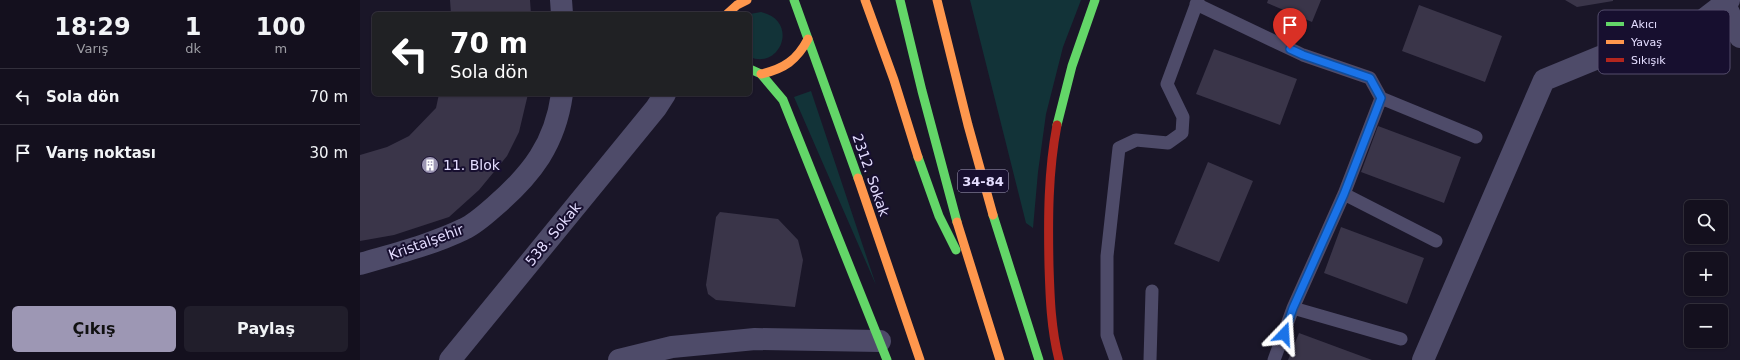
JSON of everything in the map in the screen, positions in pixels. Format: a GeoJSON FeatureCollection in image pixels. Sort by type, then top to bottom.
{"type":"FeatureCollection","features":[{"type":"Feature","properties":{"kind":"main road"},"geometry":{"type":"LineString","coordinates":[[727,12],[729,0]]}},
{"type":"Feature","properties":{"kind":"main road"},"geometry":{"type":"LineString","coordinates":[[729,12],[737,5],[747,0]]}},
{"type":"Feature","properties":{"kind":"main road"},"geometry":{"type":"LineString","coordinates":[[865,0],[882,44],[924,178],[945,231],[974,280]]}},
{"type":"Feature","properties":{"kind":"main road","name":"34-84"},"geometry":{"type":"LineString","coordinates":[[900,0],[919,84],[974,280],[1000,360]]}},
{"type":"Feature","properties":{"kind":"main road","name":"34-84"},"geometry":{"type":"LineString","coordinates":[[937,0],[989,202],[1039,360]]}},
{"type":"Feature","properties":{"kind":"main road"},"geometry":{"type":"LineString","coordinates":[[1059,360],[1050,306],[1048,248],[1050,178],[1059,117],[1074,61],[1095,0]]}},
{"type":"Feature","properties":{"kind":"main road","name":"2312. Sokak"},"geometry":{"type":"LineString","coordinates":[[793,1],[855,170],[920,360]]}},
{"type":"Feature","properties":{"kind":"main road"},"geometry":{"type":"LineString","coordinates":[[754,73],[783,68],[793,62],[801,52],[808,39]]}},
{"type":"Feature","properties":{"kind":"main road"},"geometry":{"type":"LineString","coordinates":[[754,73],[783,100],[884,350]]}},
{"type":"Feature","properties":{"kind":"street"},"geometry":{"type":"LineString","coordinates":[[561,0],[562,12]]}},
{"type":"Feature","properties":{"kind":"street"},"geometry":{"type":"LineString","coordinates":[[1716,10],[1727,2]]}},
{"type":"Feature","properties":{"kind":"street"},"geometry":{"type":"LineString","coordinates":[[1730,10],[1740,37]]}},
{"type":"Feature","properties":{"kind":"street"},"geometry":{"type":"LineString","coordinates":[[1423,360],[1544,80],[1598,58]]}},
{"type":"Feature","properties":{"kind":"street","name":"Kristalşehir"},"geometry":{"type":"LineString","coordinates":[[360,264],[436,240],[465,229],[484,216],[521,183],[540,159],[552,133],[560,109],[562,96]]}},
{"type":"Feature","properties":{"kind":"street","name":"538. Sokak"},"geometry":{"type":"LineString","coordinates":[[450,360],[661,101],[676,96]]}},
{"type":"Feature","properties":{"kind":"street"},"geometry":{"type":"LineString","coordinates":[[619,360],[672,354],[755,340],[884,350]]}},
{"type":"Feature","properties":{"kind":"lane"},"geometry":{"type":"LineString","coordinates":[[1116,360],[1107,335],[1108,256],[1119,148],[1136,140],[1168,143],[1182,133],[1183,116],[1167,84],[1197,2],[1303,55],[1370,78],[1381,98],[1476,137]]}},
{"type":"Feature","properties":{"kind":"lane"},"geometry":{"type":"LineString","coordinates":[[1274,360],[1293,308],[1344,194],[1381,98]]}},
{"type":"Feature","properties":{"kind":"lane"},"geometry":{"type":"LineString","coordinates":[[1344,194],[1436,241]]}},
{"type":"Feature","properties":{"kind":"lane"},"geometry":{"type":"LineString","coordinates":[[1150,360],[1152,291]]}},
{"type":"Feature","properties":{"kind":"lane"},"geometry":{"type":"LineString","coordinates":[[1293,308],[1400,339]]}},
{"type":"Feature","properties":{"kind":"green space"},"geometry":{"type":"Polygon","coordinates":[[[970,0],[1081,0],[1063,47],[1046,114],[1038,172],[1033,228],[1026,223],[970,0]]]}},
{"type":"Feature","properties":{"kind":"green space"},"geometry":{"type":"Polygon","coordinates":[[[761,12],[773,17],[780,25],[783,34],[781,43],[777,51],[770,57],[761,59],[752,57],[752,14],[761,12]]]}},
{"type":"Feature","properties":{"kind":"green space"},"geometry":{"type":"Polygon","coordinates":[[[811,91],[876,285],[794,97],[811,91]]]}},
{"type":"Feature","properties":{"kind":"building"},"geometry":{"type":"Polygon","coordinates":[[[450,0],[530,0],[531,12],[451,12],[450,0]]]}},
{"type":"Feature","properties":{"kind":"building"},"geometry":{"type":"Polygon","coordinates":[[[1268,0],[1321,0],[1312,22],[1267,3],[1268,0]]]}},
{"type":"Feature","properties":{"kind":"building"},"geometry":{"type":"Polygon","coordinates":[[[1565,0],[1613,0],[1613,1],[1577,7],[1565,0]]]}},
{"type":"Feature","properties":{"kind":"building"},"geometry":{"type":"Polygon","coordinates":[[[1419,5],[1502,36],[1485,82],[1402,51],[1419,5]]]}},
{"type":"Feature","properties":{"kind":"building"},"geometry":{"type":"Polygon","coordinates":[[[1214,49],[1297,79],[1280,125],[1196,94],[1214,49]]]}},
{"type":"Feature","properties":{"kind":"building","name":"11. Blok"},"geometry":{"type":"Polygon","coordinates":[[[439,96],[528,96],[519,132],[507,156],[479,190],[449,217],[394,235],[360,241],[360,155],[387,147],[409,136],[436,108],[439,96]]]}},
{"type":"Feature","properties":{"kind":"building"},"geometry":{"type":"Polygon","coordinates":[[[1378,126],[1461,157],[1444,203],[1361,172],[1378,126]]]}},
{"type":"Feature","properties":{"kind":"building"},"geometry":{"type":"Polygon","coordinates":[[[1208,162],[1253,181],[1219,262],[1174,244],[1208,162]]]}},
{"type":"Feature","properties":{"kind":"building"},"geometry":{"type":"Polygon","coordinates":[[[720,212],[778,219],[798,240],[803,260],[795,307],[716,300],[708,294],[706,285],[716,217],[720,212]]]}},
{"type":"Feature","properties":{"kind":"building"},"geometry":{"type":"Polygon","coordinates":[[[1341,227],[1424,258],[1407,304],[1324,273],[1341,227]]]}},
{"type":"Feature","properties":{"kind":"building"},"geometry":{"type":"Polygon","coordinates":[[[1299,333],[1372,360],[1288,360],[1299,333]]]}},
{"type":"Feature","properties":{"kind":"traffic: fast"},"geometry":{"type":"LineString","coordinates":[[794,0],[858,178]]}},
{"type":"Feature","properties":{"kind":"traffic: fast"},"geometry":{"type":"LineString","coordinates":[[900,0],[922,91],[957,222]]}},
{"type":"Feature","properties":{"kind":"traffic: fast"},"geometry":{"type":"LineString","coordinates":[[1057,125],[1072,66],[1095,0]]}},
{"type":"Feature","properties":{"kind":"traffic: fast"},"geometry":{"type":"LineString","coordinates":[[752,70],[761,74],[783,100],[887,360]]}},
{"type":"Feature","properties":{"kind":"traffic: fast"},"geometry":{"type":"LineString","coordinates":[[918,157],[939,216],[956,250]]}},
{"type":"Feature","properties":{"kind":"traffic: fast"},"geometry":{"type":"LineString","coordinates":[[993,215],[1039,360]]}},
{"type":"Feature","properties":{"kind":"traffic: slow"},"geometry":{"type":"LineString","coordinates":[[729,12],[737,5],[747,0]]}},
{"type":"Feature","properties":{"kind":"traffic: slow"},"geometry":{"type":"LineString","coordinates":[[865,0],[894,80],[918,157]]}},
{"type":"Feature","properties":{"kind":"traffic: slow"},"geometry":{"type":"LineString","coordinates":[[937,0],[968,125],[993,215]]}},
{"type":"Feature","properties":{"kind":"traffic: slow"},"geometry":{"type":"LineString","coordinates":[[761,74],[769,72],[789,62],[799,53],[808,39]]}},
{"type":"Feature","properties":{"kind":"traffic: slow"},"geometry":{"type":"LineString","coordinates":[[858,178],[920,360]]}},
{"type":"Feature","properties":{"kind":"traffic: slow"},"geometry":{"type":"LineString","coordinates":[[957,222],[1000,360]]}},
{"type":"Feature","properties":{"kind":"traffic: jam"},"geometry":{"type":"LineString","coordinates":[[1057,125],[1050,178],[1049,248],[1051,313],[1059,360]]}},
{"type":"Feature","properties":{"kind":"place","name":"11. Blok"},"geometry":{"type":"Point","coordinates":[430,165]}},
{"type":"Feature","properties":{"kind":"route"},"geometry":{"type":"LineString","coordinates":[[1284,334],[1293,308],[1344,194],[1381,98],[1370,78],[1303,55],[1290,49]]}}]}
